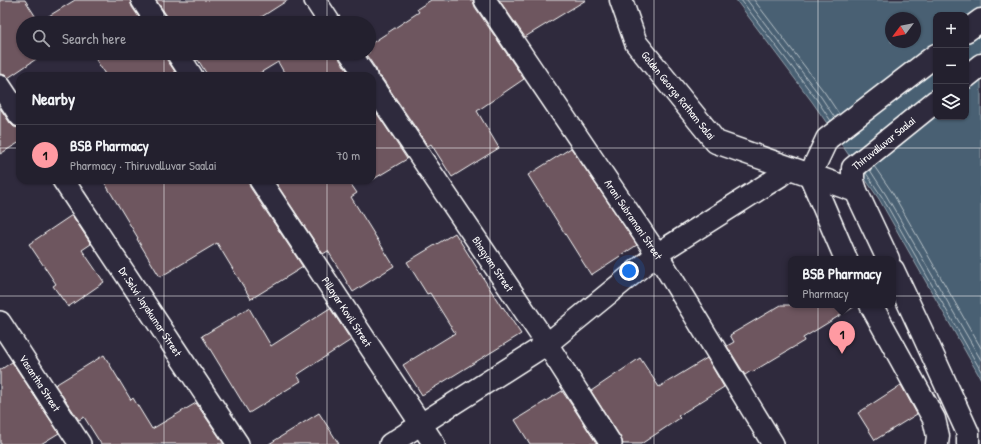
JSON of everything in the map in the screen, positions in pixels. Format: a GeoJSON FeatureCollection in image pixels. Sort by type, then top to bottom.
{"type":"FeatureCollection","features":[{"type":"Feature","properties":{"kind":"main road","name":"Golden George Ratham Salai"},"geometry":{"type":"LineString","coordinates":[[621,0],[636,43],[716,142],[856,191]]}},
{"type":"Feature","properties":{"kind":"main road"},"geometry":{"type":"LineString","coordinates":[[969,30],[981,20]]}},
{"type":"Feature","properties":{"kind":"main road"},"geometry":{"type":"LineString","coordinates":[[845,256],[810,175],[827,139],[933,57]]}},
{"type":"Feature","properties":{"kind":"main road"},"geometry":{"type":"LineString","coordinates":[[969,75],[981,65]]}},
{"type":"Feature","properties":{"kind":"main road","name":"Thiruvalluvar Saalai"},"geometry":{"type":"LineString","coordinates":[[887,256],[856,191],[853,181],[853,168],[933,103]]}},
{"type":"Feature","properties":{"kind":"main road"},"geometry":{"type":"LineString","coordinates":[[896,276],[968,433],[968,444]]}},
{"type":"Feature","properties":{"kind":"main road"},"geometry":{"type":"LineString","coordinates":[[873,308],[934,419],[938,436],[937,444]]}},
{"type":"Feature","properties":{"kind":"street"},"geometry":{"type":"LineString","coordinates":[[142,0],[152,16]]}},
{"type":"Feature","properties":{"kind":"street","name":"Arani Subramani Street"},"geometry":{"type":"LineString","coordinates":[[485,0],[657,254],[773,444]]}},
{"type":"Feature","properties":{"kind":"street"},"geometry":{"type":"LineString","coordinates":[[315,1],[325,16]]}},
{"type":"Feature","properties":{"kind":"street"},"geometry":{"type":"LineString","coordinates":[[182,60],[189,72]]}},
{"type":"Feature","properties":{"kind":"street"},"geometry":{"type":"LineString","coordinates":[[355,60],[363,72]]}},
{"type":"Feature","properties":{"kind":"street"},"geometry":{"type":"LineString","coordinates":[[0,86],[16,110]]}},
{"type":"Feature","properties":{"kind":"street","name":"Bhagyam Street"},"geometry":{"type":"LineString","coordinates":[[376,91],[546,344],[611,444]]}},
{"type":"Feature","properties":{"kind":"street"},"geometry":{"type":"LineString","coordinates":[[390,444],[546,344],[657,254],[780,176],[790,168]]}},
{"type":"Feature","properties":{"kind":"street","name":"Dr.Selvi Jayakumar Street"},"geometry":{"type":"LineString","coordinates":[[66,184],[238,444]]}},
{"type":"Feature","properties":{"kind":"street","name":"Pillayar Kovil Street"},"geometry":{"type":"LineString","coordinates":[[263,184],[434,444]]}},
{"type":"Feature","properties":{"kind":"street","name":"Vasantha Street"},"geometry":{"type":"LineString","coordinates":[[0,322],[80,444]]}},
{"type":"Feature","properties":{"kind":"water"},"geometry":{"type":"Polygon","coordinates":[[[736,0],[981,0],[981,379],[879,199],[813,103],[736,0]]]}},
{"type":"Feature","properties":{"kind":"building"},"geometry":{"type":"Polygon","coordinates":[[[0,0],[25,0],[35,16],[16,16],[16,60],[35,60],[8,78],[5,75],[0,74],[0,0]]]}},
{"type":"Feature","properties":{"kind":"building"},"geometry":{"type":"Polygon","coordinates":[[[75,0],[130,0],[132,7],[138,16],[49,16],[75,0]]]}},
{"type":"Feature","properties":{"kind":"building"},"geometry":{"type":"Polygon","coordinates":[[[156,0],[288,0],[263,16],[167,16],[156,0]]]}},
{"type":"Feature","properties":{"kind":"building"},"geometry":{"type":"Polygon","coordinates":[[[431,0],[473,0],[475,7],[524,79],[477,111],[499,148],[452,177],[431,144],[428,146],[382,78],[378,75],[370,60],[376,60],[376,40],[419,12],[417,9],[431,0]]]}},
{"type":"Feature","properties":{"kind":"building"},"geometry":{"type":"Polygon","coordinates":[[[499,0],[586,0],[525,37],[499,0]]]}},
{"type":"Feature","properties":{"kind":"building"},"geometry":{"type":"Polygon","coordinates":[[[96,60],[167,60],[175,72],[104,72],[96,60]]]}},
{"type":"Feature","properties":{"kind":"building"},"geometry":{"type":"Polygon","coordinates":[[[198,60],[340,60],[348,72],[284,72],[278,62],[262,72],[206,72],[198,60]]]}},
{"type":"Feature","properties":{"kind":"building"},"geometry":{"type":"Polygon","coordinates":[[[0,108],[10,123],[16,127],[16,144],[0,154],[0,108]]]}},
{"type":"Feature","properties":{"kind":"building"},"geometry":{"type":"Polygon","coordinates":[[[376,112],[407,159],[376,178],[376,112]]]}},
{"type":"Feature","properties":{"kind":"building"},"geometry":{"type":"Polygon","coordinates":[[[571,148],[637,245],[591,275],[528,175],[571,148]]]}},
{"type":"Feature","properties":{"kind":"building"},"geometry":{"type":"Polygon","coordinates":[[[105,184],[249,184],[303,267],[251,299],[217,243],[160,277],[137,239],[138,238],[105,184]]]}},
{"type":"Feature","properties":{"kind":"building"},"geometry":{"type":"Polygon","coordinates":[[[277,184],[351,184],[357,193],[351,197],[394,266],[353,292],[328,251],[323,254],[277,184]]]}},
{"type":"Feature","properties":{"kind":"building"},"geometry":{"type":"Polygon","coordinates":[[[72,215],[91,244],[82,250],[104,282],[68,307],[53,286],[56,284],[29,244],[72,215]]]}},
{"type":"Feature","properties":{"kind":"building"},"geometry":{"type":"Polygon","coordinates":[[[455,233],[502,308],[503,307],[521,334],[422,395],[403,365],[455,333],[430,293],[427,294],[407,262],[455,233]]]}},
{"type":"Feature","properties":{"kind":"building"},"geometry":{"type":"Polygon","coordinates":[[[781,305],[788,305],[788,308],[852,308],[803,338],[804,341],[745,375],[727,346],[734,342],[730,335],[781,305]]]}},
{"type":"Feature","properties":{"kind":"building"},"geometry":{"type":"Polygon","coordinates":[[[249,308],[271,346],[330,308],[351,340],[297,375],[301,381],[249,413],[202,336],[249,308]]]}},
{"type":"Feature","properties":{"kind":"building"},"geometry":{"type":"Polygon","coordinates":[[[104,355],[131,400],[133,398],[152,429],[196,403],[224,444],[101,444],[84,417],[79,420],[55,385],[104,355]]]}},
{"type":"Feature","properties":{"kind":"building"},"geometry":{"type":"Polygon","coordinates":[[[640,358],[659,387],[707,358],[724,387],[678,416],[680,418],[641,444],[623,444],[621,438],[591,391],[640,358]]]}},
{"type":"Feature","properties":{"kind":"building"},"geometry":{"type":"Polygon","coordinates":[[[12,362],[59,433],[41,444],[0,444],[0,370],[12,362]]]}},
{"type":"Feature","properties":{"kind":"building"},"geometry":{"type":"Polygon","coordinates":[[[901,385],[917,414],[875,440],[858,413],[901,385]]]}},
{"type":"Feature","properties":{"kind":"building"},"geometry":{"type":"Polygon","coordinates":[[[562,391],[597,444],[530,444],[515,420],[562,391]]]}},
{"type":"Feature","properties":{"kind":"building"},"geometry":{"type":"Polygon","coordinates":[[[319,413],[339,444],[269,444],[319,413]]]}},
{"type":"Feature","properties":{"kind":"place","name":"BSB Pharmacy"},"geometry":{"type":"Point","coordinates":[842,354]}}]}
